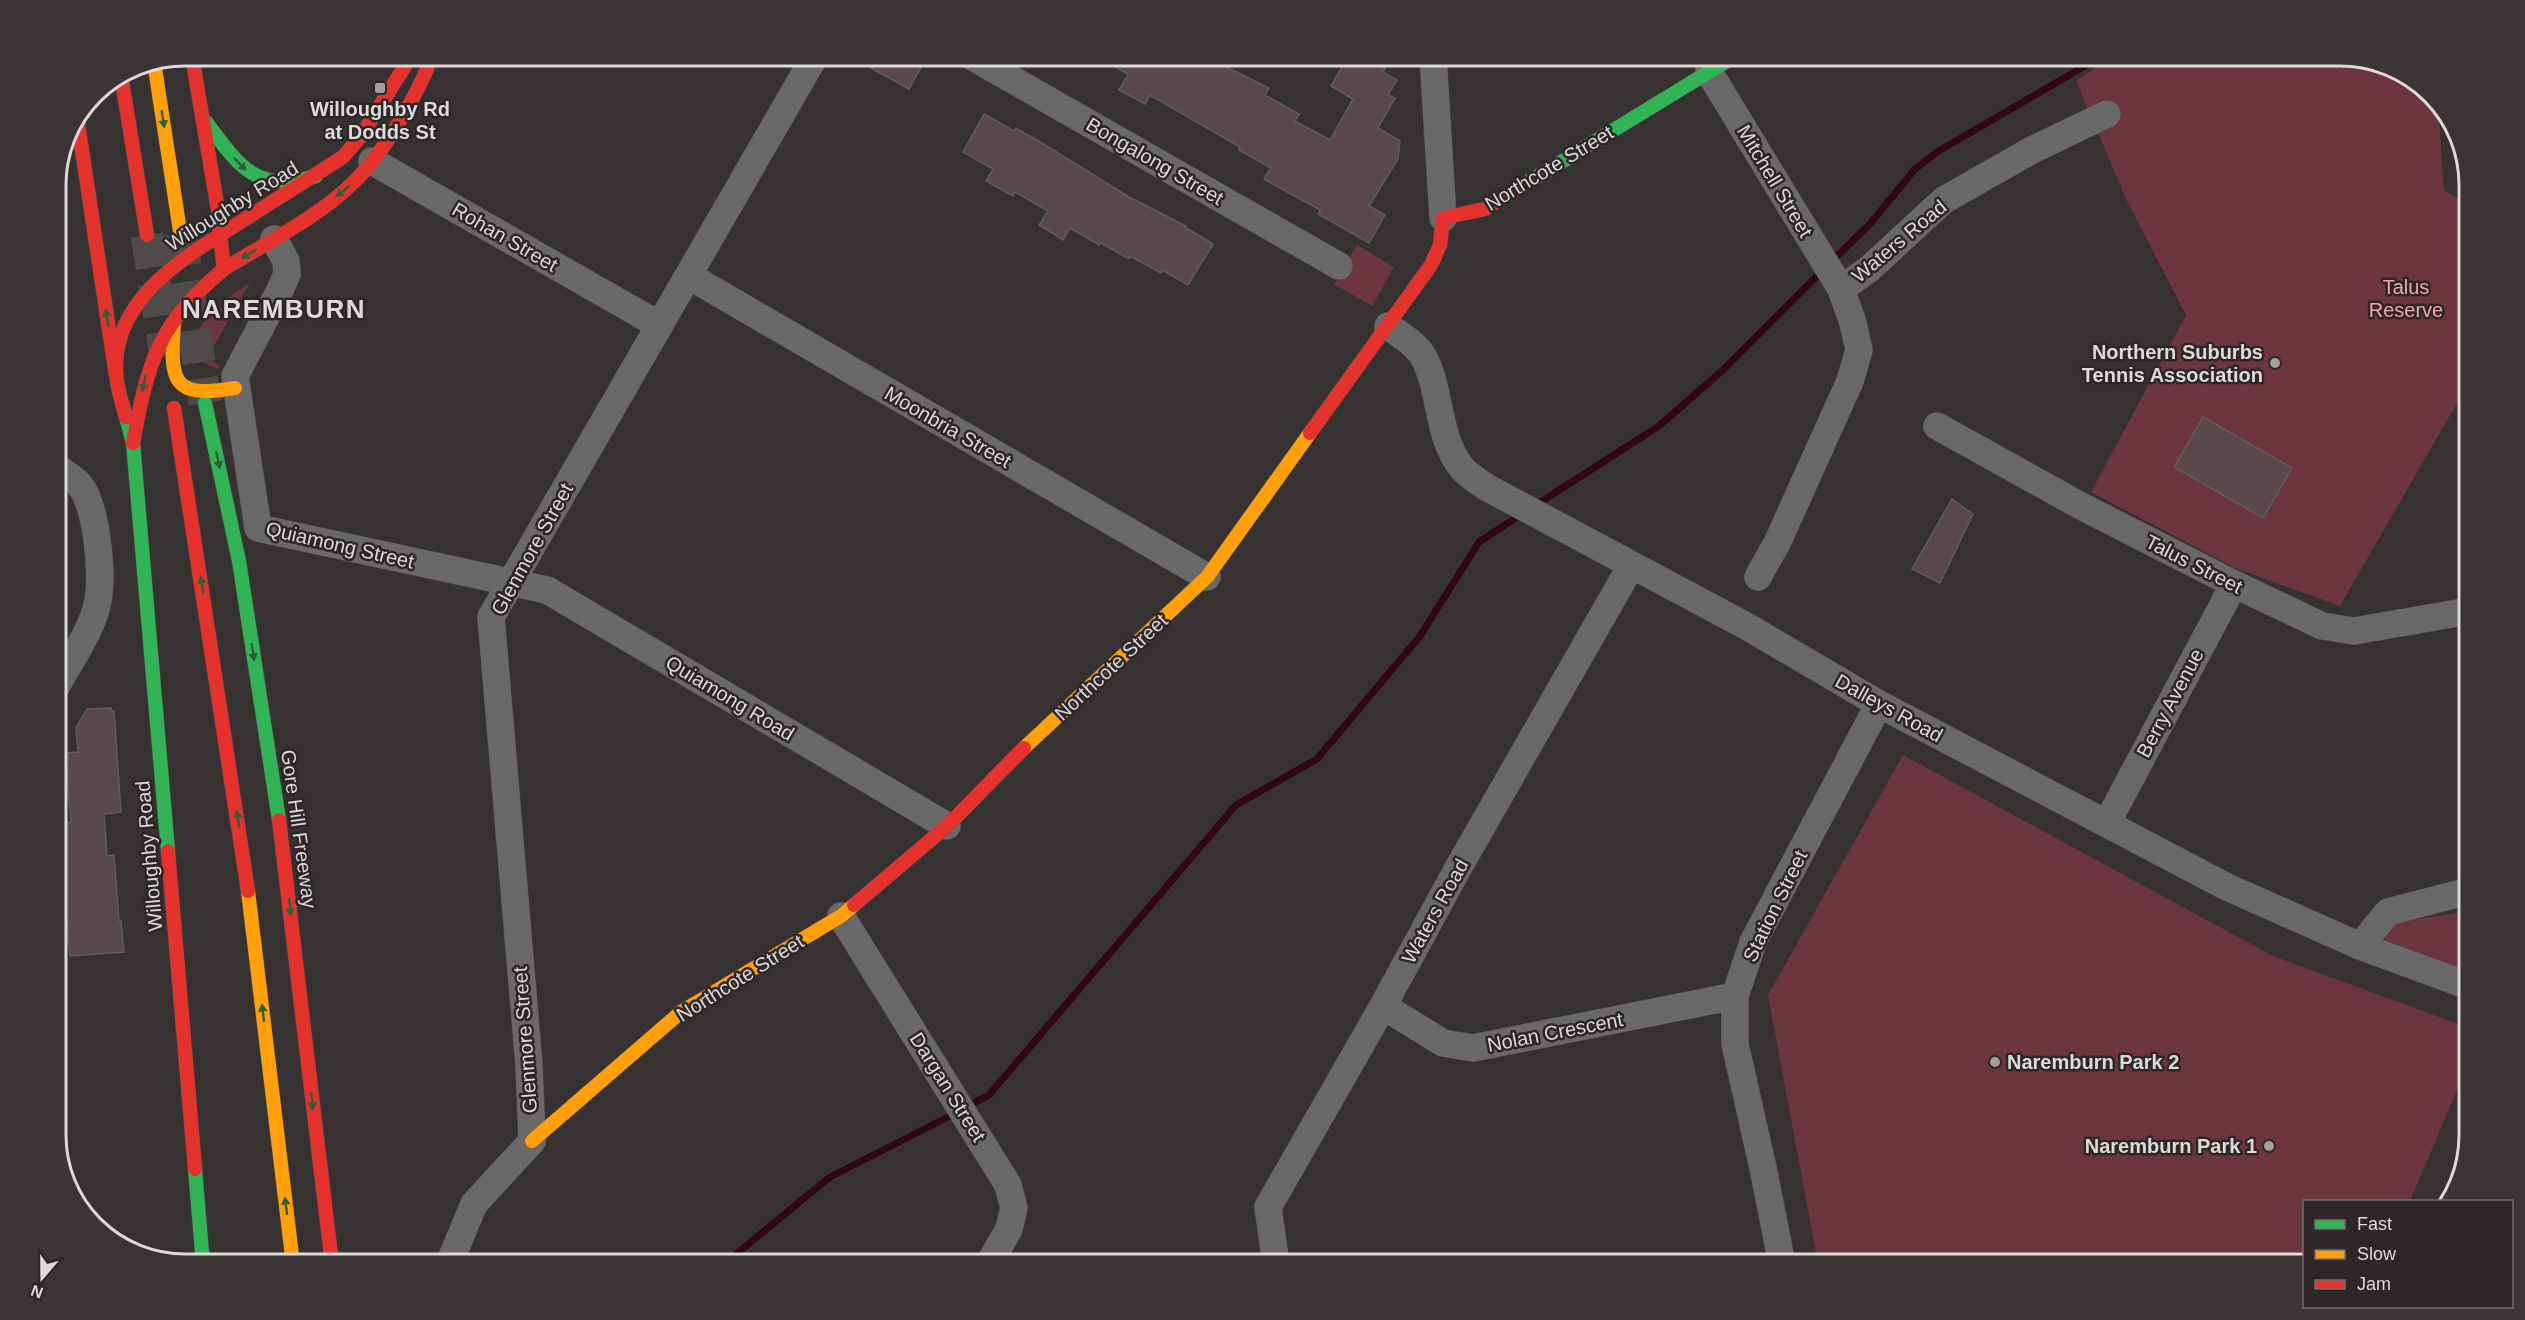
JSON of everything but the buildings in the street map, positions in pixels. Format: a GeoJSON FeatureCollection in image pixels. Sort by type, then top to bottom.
{"type":"FeatureCollection","features":[{"type":"Feature","properties":{"kind":"main road"},"geometry":{"type":"LineString","coordinates":[[194,66],[204,118],[224,269]]}},
{"type":"Feature","properties":{"kind":"main road","name":"Willoughby Road"},"geometry":{"type":"LineString","coordinates":[[133,443],[150,362],[175,315],[224,269],[274,239],[344,191],[409,66]]}},
{"type":"Feature","properties":{"kind":"main road","name":"Willoughby Road"},"geometry":{"type":"LineString","coordinates":[[202,1254],[133,443],[116,376],[119,344],[128,322],[144,297],[175,264],[316,176],[362,154],[389,137],[428,66]]}},
{"type":"Feature","properties":{"kind":"main road","name":"Northcote Street"},"geometry":{"type":"LineString","coordinates":[[532,1141],[681,1012],[841,916],[947,826],[1028,744],[1207,577],[1431,265],[1440,244],[1443,219],[1485,209],[1719,66]]}},
{"type":"Feature","properties":{"kind":"main road"},"geometry":{"type":"LineString","coordinates":[[154,70],[180,231]]}},
{"type":"Feature","properties":{"kind":"main road"},"geometry":{"type":"LineString","coordinates":[[122,84],[147,235]]}},
{"type":"Feature","properties":{"kind":"main road"},"geometry":{"type":"LineString","coordinates":[[204,118],[235,159],[254,176],[276,184],[289,184],[316,176]]}},
{"type":"Feature","properties":{"kind":"main road"},"geometry":{"type":"LineString","coordinates":[[79,130],[116,376]]}},
{"type":"Feature","properties":{"kind":"main road"},"geometry":{"type":"LineString","coordinates":[[175,315],[173,366],[180,381],[189,390],[199,392],[235,388]]}},
{"type":"Feature","properties":{"kind":"main road","name":"Gore Hill Freeway"},"geometry":{"type":"LineString","coordinates":[[205,403],[239,561],[284,855],[331,1254]]}},
{"type":"Feature","properties":{"kind":"main road"},"geometry":{"type":"LineString","coordinates":[[174,408],[243,847],[292,1254]]}},
{"type":"Feature","properties":{"kind":"street","name":"Glenmore Street"},"geometry":{"type":"LineString","coordinates":[[532,1141],[529,1065],[491,617],[509,582],[547,522],[809,66]]}},
{"type":"Feature","properties":{"kind":"street","name":"Bongalong Street"},"geometry":{"type":"LineString","coordinates":[[989,66],[1339,266]]}},
{"type":"Feature","properties":{"kind":"street"},"geometry":{"type":"LineString","coordinates":[[1434,66],[1443,219]]}},
{"type":"Feature","properties":{"kind":"street","name":"Mitchell Street"},"geometry":{"type":"LineString","coordinates":[[1709,72],[1841,289]]}},
{"type":"Feature","properties":{"kind":"street","name":"Waters Road"},"geometry":{"type":"LineString","coordinates":[[1758,577],[1778,541],[1850,381],[1859,350],[1853,323],[1841,289],[1869,269],[1944,200],[2032,150],[2107,114]]}},
{"type":"Feature","properties":{"kind":"street","name":"Rohan Street"},"geometry":{"type":"LineString","coordinates":[[362,154],[659,325]]}},
{"type":"Feature","properties":{"kind":"street","name":"Quiamong Street"},"geometry":{"type":"LineString","coordinates":[[274,239],[285,261],[286,274],[235,376],[258,528],[509,582]]}},
{"type":"Feature","properties":{"kind":"street","name":"Moonbria Street"},"geometry":{"type":"LineString","coordinates":[[689,276],[1207,577]]}},
{"type":"Feature","properties":{"kind":"street","name":"Dalleys Road"},"geometry":{"type":"LineString","coordinates":[[1388,326],[1410,342],[1422,355],[1431,376],[1446,439],[1461,468],[1486,487],[1748,627],[1879,704],[2227,887],[2360,946],[2459,982]]}},
{"type":"Feature","properties":{"kind":"street","name":"Talus Street"},"geometry":{"type":"LineString","coordinates":[[1937,426],[2081,506],[2322,626],[2354,631],[2459,613]]}},
{"type":"Feature","properties":{"kind":"street"},"geometry":{"type":"LineString","coordinates":[[66,474],[80,484],[90,510],[96,542],[99,590],[98,601],[89,624],[66,668]]}},
{"type":"Feature","properties":{"kind":"street","name":"Waters Road"},"geometry":{"type":"LineString","coordinates":[[1275,1254],[1268,1207],[1631,566]]}},
{"type":"Feature","properties":{"kind":"street","name":"Quiamong Road"},"geometry":{"type":"LineString","coordinates":[[509,582],[547,590],[947,826]]}},
{"type":"Feature","properties":{"kind":"street","name":"Berry Avenue"},"geometry":{"type":"LineString","coordinates":[[2107,822],[2234,584]]}},
{"type":"Feature","properties":{"kind":"street","name":"Station Street"},"geometry":{"type":"LineString","coordinates":[[1780,1254],[1735,1044],[1735,996],[1753,942],[1879,704]]}},
{"type":"Feature","properties":{"kind":"street"},"geometry":{"type":"LineString","coordinates":[[2360,946],[2388,912],[2459,894]]}},
{"type":"Feature","properties":{"kind":"street","name":"Dargan Street"},"geometry":{"type":"LineString","coordinates":[[841,916],[1008,1185],[1014,1208],[1009,1229],[995,1254]]}},
{"type":"Feature","properties":{"kind":"street","name":"Nolan Crescent"},"geometry":{"type":"LineString","coordinates":[[1383,1006],[1443,1043],[1473,1048],[1735,996]]}},
{"type":"Feature","properties":{"kind":"street","name":"Northcote Street"},"geometry":{"type":"LineString","coordinates":[[453,1254],[474,1204],[532,1141]]}},
{"type":"Feature","properties":{"kind":"green space","name":"Northern Suburbs Tennis Association"},"geometry":{"type":"Polygon","coordinates":[[[2098,66],[2356,67],[2386,75],[2406,86],[2419,95],[2439,119],[2444,190],[2459,200],[2459,403],[2340,606],[2235,568],[2091,492],[2186,315],[2127,201],[2076,81],[2098,66]]]}},
{"type":"Feature","properties":{"kind":"green space"},"geometry":{"type":"Polygon","coordinates":[[[1357,245],[1394,267],[1372,306],[1334,284],[1357,245]]]}},
{"type":"Feature","properties":{"kind":"green space"},"geometry":{"type":"Polygon","coordinates":[[[250,283],[207,358],[220,366],[218,369],[197,360],[194,343],[207,316],[210,314],[215,316],[230,296],[250,283]]]}},
{"type":"Feature","properties":{"kind":"green space"},"geometry":{"type":"Polygon","coordinates":[[[1903,755],[2273,956],[2459,1024],[2459,1086],[2410,1200],[2303,1200],[2303,1254],[1816,1254],[1768,995],[1903,755]]]}},
{"type":"Feature","properties":{"kind":"green space"},"geometry":{"type":"Polygon","coordinates":[[[2459,913],[2459,977],[2388,947],[2385,936],[2390,926],[2398,922],[2459,913]]]}},
{"type":"Feature","properties":{"kind":"waterway"},"geometry":{"type":"LineString","coordinates":[[1831,262],[1870,224],[1915,169],[1937,152],[2085,66]]}},
{"type":"Feature","properties":{"kind":"waterway"},"geometry":{"type":"LineString","coordinates":[[1536,505],[1659,426],[1724,369],[1823,270]]}},
{"type":"Feature","properties":{"kind":"waterway"},"geometry":{"type":"LineString","coordinates":[[966,1107],[989,1095],[1236,805],[1317,759],[1420,636],[1479,542],[1522,514]]}},
{"type":"Feature","properties":{"kind":"waterway"},"geometry":{"type":"LineString","coordinates":[[736,1254],[830,1177],[956,1113]]}},
{"type":"Feature","properties":{"kind":"tunnel"},"geometry":{"type":"LineString","coordinates":[[180,233],[205,403]]}},
{"type":"Feature","properties":{"kind":"tunnel"},"geometry":{"type":"LineString","coordinates":[[147,235],[166,356]]}},
{"type":"Feature","properties":{"kind":"traffic: fast"},"geometry":{"type":"LineString","coordinates":[[1517,189],[1719,66]]}},
{"type":"Feature","properties":{"kind":"traffic: fast"},"geometry":{"type":"LineString","coordinates":[[206,122],[229,152],[251,172],[278,181],[295,181],[316,176]]}},
{"type":"Feature","properties":{"kind":"traffic: fast"},"geometry":{"type":"LineString","coordinates":[[205,403],[239,561],[279,820]]}},
{"type":"Feature","properties":{"kind":"traffic: fast"},"geometry":{"type":"LineString","coordinates":[[126,417],[133,443],[168,851]]}},
{"type":"Feature","properties":{"kind":"traffic: fast"},"geometry":{"type":"LineString","coordinates":[[195,1169],[202,1254]]}},
{"type":"Feature","properties":{"kind":"traffic: slow"},"geometry":{"type":"LineString","coordinates":[[155,70],[180,231]]}},
{"type":"Feature","properties":{"kind":"traffic: slow"},"geometry":{"type":"LineString","coordinates":[[174,323],[173,359],[179,381],[187,388],[198,391],[235,388]]}},
{"type":"Feature","properties":{"kind":"traffic: slow"},"geometry":{"type":"LineString","coordinates":[[1024,748],[1207,577],[1310,433]]}},
{"type":"Feature","properties":{"kind":"traffic: slow"},"geometry":{"type":"LineString","coordinates":[[248,891],[292,1254]]}},
{"type":"Feature","properties":{"kind":"traffic: slow"},"geometry":{"type":"LineString","coordinates":[[532,1141],[681,1012],[841,916],[854,905]]}},
{"type":"Feature","properties":{"kind":"traffic: jam"},"geometry":{"type":"LineString","coordinates":[[194,66],[218,210],[220,235]]}},
{"type":"Feature","properties":{"kind":"traffic: jam"},"geometry":{"type":"LineString","coordinates":[[220,235],[343,157],[361,136],[405,66]]}},
{"type":"Feature","properties":{"kind":"traffic: jam"},"geometry":{"type":"LineString","coordinates":[[224,269],[309,218],[355,181],[377,155],[399,122],[428,66]]}},
{"type":"Feature","properties":{"kind":"traffic: jam"},"geometry":{"type":"LineString","coordinates":[[122,84],[147,235]]}},
{"type":"Feature","properties":{"kind":"traffic: jam"},"geometry":{"type":"LineString","coordinates":[[79,130],[116,376]]}},
{"type":"Feature","properties":{"kind":"traffic: jam"},"geometry":{"type":"LineString","coordinates":[[1310,433],[1431,265],[1440,245],[1443,218],[1485,209],[1517,189]]}},
{"type":"Feature","properties":{"kind":"traffic: jam"},"geometry":{"type":"LineString","coordinates":[[126,417],[119,390],[116,363],[119,341],[127,322],[151,287],[167,272],[220,235],[224,269],[184,308],[159,346],[144,389],[133,443]]}},
{"type":"Feature","properties":{"kind":"traffic: jam"},"geometry":{"type":"LineString","coordinates":[[174,408],[248,891]]}},
{"type":"Feature","properties":{"kind":"traffic: jam"},"geometry":{"type":"LineString","coordinates":[[854,905],[947,826],[1024,748]]}},
{"type":"Feature","properties":{"kind":"traffic: jam"},"geometry":{"type":"LineString","coordinates":[[279,820],[331,1254]]}},
{"type":"Feature","properties":{"kind":"traffic: jam"},"geometry":{"type":"LineString","coordinates":[[168,851],[195,1169]]}},
{"type":"Feature","properties":{"kind":"place","name":"Willoughby Rd at Dodds St"},"geometry":{"type":"Point","coordinates":[380,88]}},
{"type":"Feature","properties":{"kind":"place","name":"Northern Suburbs Tennis Association"},"geometry":{"type":"Point","coordinates":[2275,363]}},
{"type":"Feature","properties":{"kind":"place","name":"Naremburn Park 2"},"geometry":{"type":"Point","coordinates":[1995,1062]}},
{"type":"Feature","properties":{"kind":"place","name":"Naremburn Park 1"},"geometry":{"type":"Point","coordinates":[2269,1146]}},
{"type":"Feature","properties":{"kind":"district","name":"NAREMBURN"},"geometry":{"type":"Point","coordinates":[274,309]}},
{"type":"Feature","properties":{"kind":"park label","name":"Talus Reserve"},"geometry":{"type":"Point","coordinates":[2406,298]}}]}
